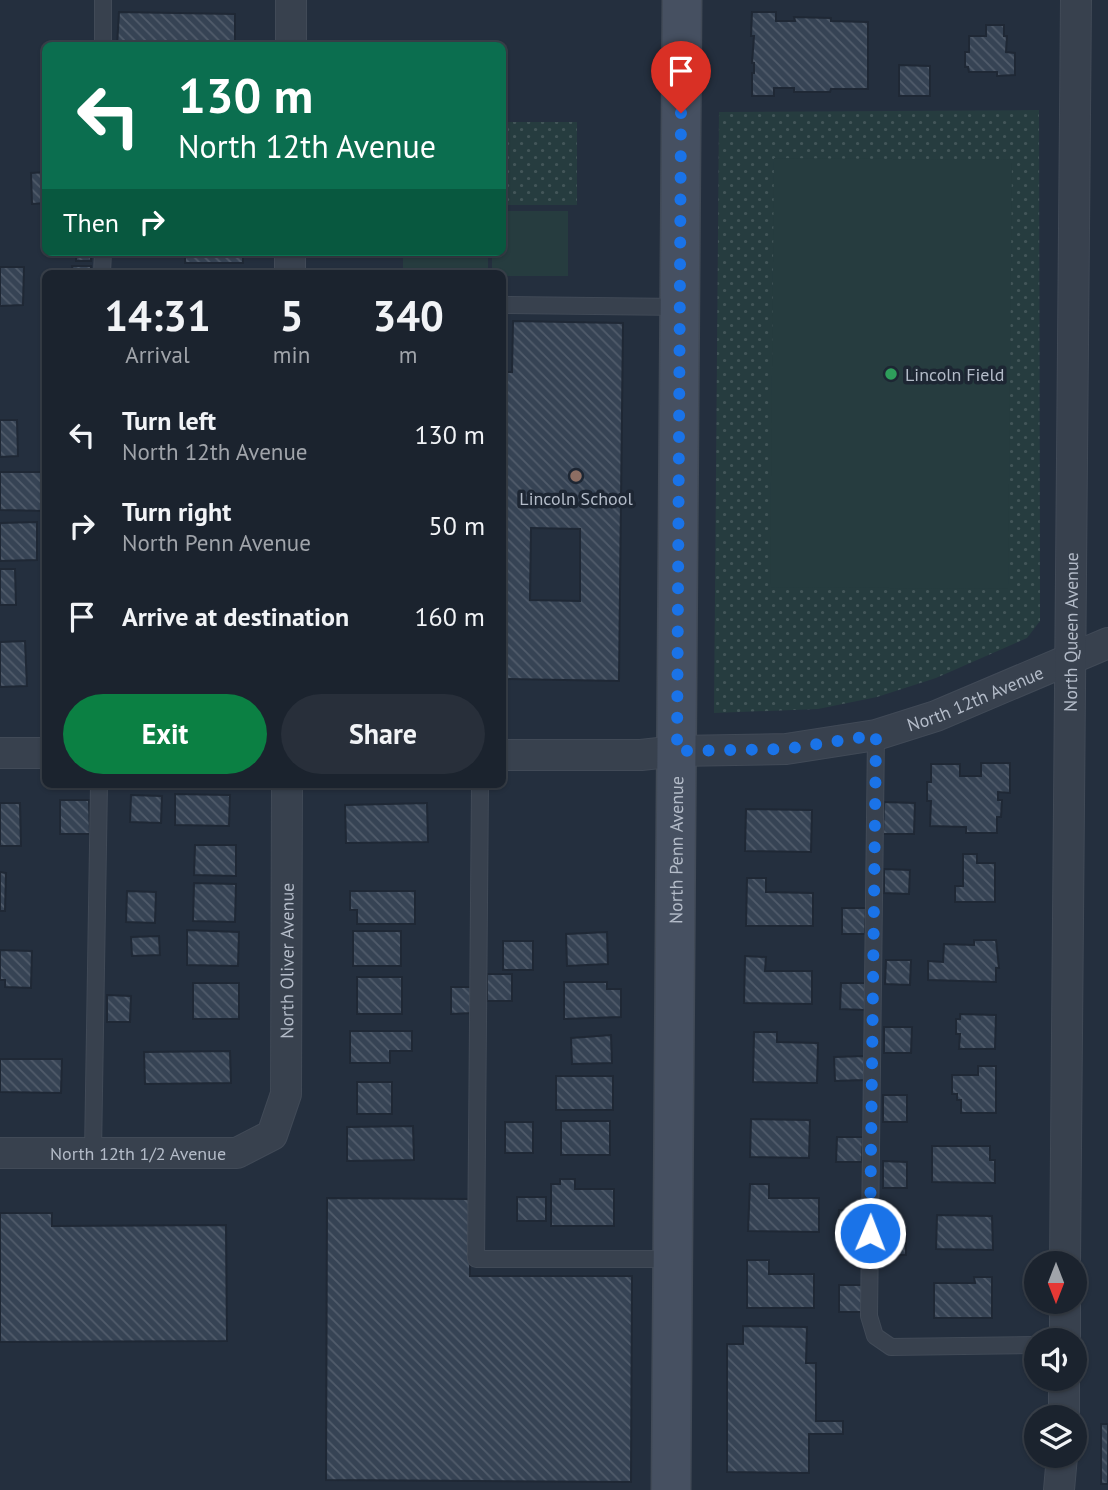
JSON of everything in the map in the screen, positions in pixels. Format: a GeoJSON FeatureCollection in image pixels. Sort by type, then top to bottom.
{"type":"FeatureCollection","features":[{"type":"Feature","properties":{"kind":"main road","name":"North Penn Avenue"},"geometry":{"type":"LineString","coordinates":[[671,1490],[682,0]]}},
{"type":"Feature","properties":{"kind":"street"},"geometry":{"type":"LineString","coordinates":[[291,0],[291,42]]}},
{"type":"Feature","properties":{"kind":"street","name":"North Queen Avenue"},"geometry":{"type":"LineString","coordinates":[[1065,1251],[1076,0]]}},
{"type":"Feature","properties":{"kind":"street","name":"North 12th Avenue"},"geometry":{"type":"LineString","coordinates":[[506,755],[640,755],[677,751],[786,749],[876,735],[936,716],[1108,643]]}},
{"type":"Feature","properties":{"kind":"street"},"geometry":{"type":"LineString","coordinates":[[0,753],[42,753]]}},
{"type":"Feature","properties":{"kind":"street","name":"North Oliver Avenue"},"geometry":{"type":"LineString","coordinates":[[272,1135],[286,1094],[287,788]]}},
{"type":"Feature","properties":{"kind":"street","name":"North 12th 1/2 Avenue"},"geometry":{"type":"LineString","coordinates":[[0,1153],[237,1153],[272,1135]]}},
{"type":"Feature","properties":{"kind":"street"},"geometry":{"type":"LineString","coordinates":[[1059,1490],[1061,1468]]}},
{"type":"Feature","properties":{"kind":"lane"},"geometry":{"type":"LineString","coordinates":[[103,0],[103,42]]}},
{"type":"Feature","properties":{"kind":"lane"},"geometry":{"type":"LineString","coordinates":[[506,305],[680,307]]}},
{"type":"Feature","properties":{"kind":"lane"},"geometry":{"type":"LineString","coordinates":[[876,735],[869,1316],[874,1336],[891,1347],[1024,1345]]}},
{"type":"Feature","properties":{"kind":"lane"},"geometry":{"type":"LineString","coordinates":[[93,1153],[99,788]]}},
{"type":"Feature","properties":{"kind":"lane"},"geometry":{"type":"LineString","coordinates":[[480,788],[476,1259],[673,1259]]}},
{"type":"Feature","properties":{"kind":"green space","name":"Lincoln Field"},"geometry":{"type":"Polygon","coordinates":[[[1039,110],[1040,621],[1027,638],[936,678],[877,697],[818,709],[714,713],[719,112],[1039,110]]]}},
{"type":"Feature","properties":{"kind":"green space"},"geometry":{"type":"Polygon","coordinates":[[[506,122],[577,122],[577,205],[506,205],[506,122]]]}},
{"type":"Feature","properties":{"kind":"green space","name":"Lincoln Field"},"geometry":{"type":"Polygon","coordinates":[[[774,158],[1012,160],[1008,589],[770,587],[774,158]]]}},
{"type":"Feature","properties":{"kind":"green space"},"geometry":{"type":"Polygon","coordinates":[[[506,211],[568,211],[568,276],[506,276],[506,270],[492,270],[492,256],[506,256],[506,211]]]}},
{"type":"Feature","properties":{"kind":"green space"},"geometry":{"type":"Polygon","coordinates":[[[403,256],[488,256],[488,270],[403,270],[403,256]]]}},
{"type":"Feature","properties":{"kind":"building"},"geometry":{"type":"Polygon","coordinates":[[[119,12],[235,14],[235,42],[117,42],[119,12]]]}},
{"type":"Feature","properties":{"kind":"building"},"geometry":{"type":"Polygon","coordinates":[[[752,12],[776,12],[776,21],[795,21],[794,17],[868,22],[868,89],[794,92],[794,88],[774,88],[774,96],[752,96],[752,12]]]}},
{"type":"Feature","properties":{"kind":"building"},"geometry":{"type":"Polygon","coordinates":[[[986,25],[1004,25],[1004,36],[1007,36],[1006,52],[1015,53],[1015,75],[997,76],[997,72],[969,72],[968,67],[965,67],[969,36],[986,36],[986,25]]]}},
{"type":"Feature","properties":{"kind":"building"},"geometry":{"type":"Polygon","coordinates":[[[899,65],[930,66],[930,96],[899,96],[899,65]]]}},
{"type":"Feature","properties":{"kind":"building"},"geometry":{"type":"Polygon","coordinates":[[[42,172],[42,203],[32,204],[31,173],[42,172]]]}},
{"type":"Feature","properties":{"kind":"building"},"geometry":{"type":"Polygon","coordinates":[[[76,256],[91,256],[91,261],[76,261],[76,256]]]}},
{"type":"Feature","properties":{"kind":"building"},"geometry":{"type":"Polygon","coordinates":[[[185,256],[243,256],[243,263],[185,263],[185,256]]]}},
{"type":"Feature","properties":{"kind":"building"},"geometry":{"type":"Polygon","coordinates":[[[72,266],[91,266],[91,270],[73,270],[72,266]]]}},
{"type":"Feature","properties":{"kind":"building"},"geometry":{"type":"Polygon","coordinates":[[[0,267],[24,267],[23,305],[0,306],[0,267]]]}},
{"type":"Feature","properties":{"kind":"building","name":"Lincoln School"},"geometry":{"type":"Polygon","coordinates":[[[513,321],[623,323],[619,681],[506,679],[506,372],[512,372],[513,321]],[[531,528],[530,600],[580,601],[580,529],[531,528]]]}},
{"type":"Feature","properties":{"kind":"building"},"geometry":{"type":"Polygon","coordinates":[[[0,420],[17,420],[18,456],[0,457],[0,420]]]}},
{"type":"Feature","properties":{"kind":"building"},"geometry":{"type":"Polygon","coordinates":[[[0,472],[42,472],[42,511],[0,510],[0,472]]]}},
{"type":"Feature","properties":{"kind":"building"},"geometry":{"type":"Polygon","coordinates":[[[37,522],[37,560],[0,561],[0,523],[37,522]]]}},
{"type":"Feature","properties":{"kind":"building"},"geometry":{"type":"Polygon","coordinates":[[[0,569],[15,569],[16,605],[0,605],[0,569]]]}},
{"type":"Feature","properties":{"kind":"building"},"geometry":{"type":"Polygon","coordinates":[[[25,641],[27,686],[0,687],[0,642],[25,641]]]}},
{"type":"Feature","properties":{"kind":"building"},"geometry":{"type":"Polygon","coordinates":[[[981,763],[1010,763],[1010,793],[998,792],[998,800],[1002,800],[1001,817],[997,817],[997,833],[966,833],[966,827],[930,826],[931,801],[927,801],[927,782],[931,782],[931,764],[960,764],[960,776],[981,776],[981,763]]]}},
{"type":"Feature","properties":{"kind":"building"},"geometry":{"type":"Polygon","coordinates":[[[175,794],[230,795],[229,826],[175,825],[175,794]]]}},
{"type":"Feature","properties":{"kind":"building"},"geometry":{"type":"Polygon","coordinates":[[[131,795],[162,796],[161,823],[130,822],[131,795]]]}},
{"type":"Feature","properties":{"kind":"building"},"geometry":{"type":"Polygon","coordinates":[[[60,800],[89,800],[90,834],[60,834],[60,800]]]}},
{"type":"Feature","properties":{"kind":"building"},"geometry":{"type":"Polygon","coordinates":[[[884,802],[915,803],[914,834],[883,834],[884,802]]]}},
{"type":"Feature","properties":{"kind":"building"},"geometry":{"type":"Polygon","coordinates":[[[0,803],[20,803],[21,846],[0,846],[0,803]]]}},
{"type":"Feature","properties":{"kind":"building"},"geometry":{"type":"Polygon","coordinates":[[[427,803],[428,842],[346,843],[345,805],[427,803]]]}},
{"type":"Feature","properties":{"kind":"building"},"geometry":{"type":"Polygon","coordinates":[[[746,809],[812,810],[811,852],[745,851],[746,809]]]}},
{"type":"Feature","properties":{"kind":"building"},"geometry":{"type":"Polygon","coordinates":[[[195,845],[236,845],[236,876],[194,875],[195,845]]]}},
{"type":"Feature","properties":{"kind":"building"},"geometry":{"type":"Polygon","coordinates":[[[963,854],[977,854],[977,863],[995,863],[995,902],[955,902],[955,886],[963,886],[963,854]]]}},
{"type":"Feature","properties":{"kind":"building"},"geometry":{"type":"Polygon","coordinates":[[[884,869],[910,870],[909,894],[884,893],[884,869]]]}},
{"type":"Feature","properties":{"kind":"building"},"geometry":{"type":"Polygon","coordinates":[[[0,872],[6,873],[5,911],[0,911],[0,872]]]}},
{"type":"Feature","properties":{"kind":"building"},"geometry":{"type":"Polygon","coordinates":[[[747,878],[766,878],[766,892],[813,893],[813,926],[746,926],[747,878]]]}},
{"type":"Feature","properties":{"kind":"building"},"geometry":{"type":"Polygon","coordinates":[[[194,883],[236,884],[235,922],[193,921],[194,883]]]}},
{"type":"Feature","properties":{"kind":"building"},"geometry":{"type":"Polygon","coordinates":[[[127,891],[156,892],[155,923],[126,922],[127,891]]]}},
{"type":"Feature","properties":{"kind":"building"},"geometry":{"type":"Polygon","coordinates":[[[350,891],[415,891],[415,924],[357,924],[357,910],[350,910],[350,891]]]}},
{"type":"Feature","properties":{"kind":"building"},"geometry":{"type":"Polygon","coordinates":[[[842,908],[866,908],[865,934],[842,934],[842,908]]]}},
{"type":"Feature","properties":{"kind":"building"},"geometry":{"type":"Polygon","coordinates":[[[187,930],[239,932],[238,966],[187,965],[187,930]]]}},
{"type":"Feature","properties":{"kind":"building"},"geometry":{"type":"Polygon","coordinates":[[[353,931],[401,931],[401,966],[353,966],[353,931]]]}},
{"type":"Feature","properties":{"kind":"building"},"geometry":{"type":"Polygon","coordinates":[[[607,932],[608,964],[567,966],[566,934],[607,932]]]}},
{"type":"Feature","properties":{"kind":"building"},"geometry":{"type":"Polygon","coordinates":[[[159,936],[160,955],[132,956],[131,937],[159,936]]]}},
{"type":"Feature","properties":{"kind":"building"},"geometry":{"type":"Polygon","coordinates":[[[974,940],[996,940],[999,968],[996,968],[996,982],[928,980],[928,961],[943,962],[944,944],[974,945],[974,940]]]}},
{"type":"Feature","properties":{"kind":"building"},"geometry":{"type":"Polygon","coordinates":[[[503,941],[533,941],[533,970],[503,970],[503,941]]]}},
{"type":"Feature","properties":{"kind":"building"},"geometry":{"type":"Polygon","coordinates":[[[0,950],[32,951],[31,988],[5,987],[5,980],[0,980],[0,950]]]}},
{"type":"Feature","properties":{"kind":"building"},"geometry":{"type":"Polygon","coordinates":[[[745,956],[766,957],[765,971],[812,971],[812,1004],[744,1003],[745,956]]]}},
{"type":"Feature","properties":{"kind":"building"},"geometry":{"type":"Polygon","coordinates":[[[886,960],[911,960],[910,985],[885,984],[886,960]]]}},
{"type":"Feature","properties":{"kind":"building"},"geometry":{"type":"Polygon","coordinates":[[[487,974],[512,974],[512,1001],[487,1001],[487,974]]]}},
{"type":"Feature","properties":{"kind":"building"},"geometry":{"type":"Polygon","coordinates":[[[357,977],[402,977],[402,1014],[357,1014],[357,977]]]}},
{"type":"Feature","properties":{"kind":"building"},"geometry":{"type":"Polygon","coordinates":[[[564,982],[607,982],[607,989],[621,989],[621,1017],[564,1019],[564,982]]]}},
{"type":"Feature","properties":{"kind":"building"},"geometry":{"type":"Polygon","coordinates":[[[193,983],[239,983],[239,1019],[193,1019],[193,983]]]}},
{"type":"Feature","properties":{"kind":"building"},"geometry":{"type":"Polygon","coordinates":[[[841,983],[866,983],[865,1010],[840,1009],[841,983]]]}},
{"type":"Feature","properties":{"kind":"building"},"geometry":{"type":"Polygon","coordinates":[[[451,987],[473,987],[473,1013],[451,1014],[451,987]]]}},
{"type":"Feature","properties":{"kind":"building"},"geometry":{"type":"Polygon","coordinates":[[[107,995],[131,996],[130,1022],[107,1022],[107,995]]]}},
{"type":"Feature","properties":{"kind":"building"},"geometry":{"type":"Polygon","coordinates":[[[960,1014],[996,1015],[995,1049],[959,1049],[960,1034],[956,1034],[956,1019],[960,1019],[960,1014]]]}},
{"type":"Feature","properties":{"kind":"building"},"geometry":{"type":"Polygon","coordinates":[[[884,1027],[912,1027],[911,1053],[884,1053],[884,1027]]]}},
{"type":"Feature","properties":{"kind":"building"},"geometry":{"type":"Polygon","coordinates":[[[350,1031],[412,1031],[412,1051],[390,1051],[390,1063],[350,1063],[350,1031]]]}},
{"type":"Feature","properties":{"kind":"building"},"geometry":{"type":"Polygon","coordinates":[[[754,1032],[777,1032],[777,1042],[818,1043],[817,1083],[753,1082],[754,1032]]]}},
{"type":"Feature","properties":{"kind":"building"},"geometry":{"type":"Polygon","coordinates":[[[611,1035],[612,1063],[572,1064],[571,1038],[611,1035]]]}},
{"type":"Feature","properties":{"kind":"building"},"geometry":{"type":"Polygon","coordinates":[[[230,1051],[231,1083],[145,1084],[144,1052],[230,1051]]]}},
{"type":"Feature","properties":{"kind":"building"},"geometry":{"type":"Polygon","coordinates":[[[864,1056],[865,1080],[835,1081],[834,1057],[864,1056]]]}},
{"type":"Feature","properties":{"kind":"building"},"geometry":{"type":"Polygon","coordinates":[[[0,1059],[62,1059],[61,1093],[0,1092],[0,1059]]]}},
{"type":"Feature","properties":{"kind":"building"},"geometry":{"type":"Polygon","coordinates":[[[978,1066],[996,1066],[996,1113],[961,1113],[961,1100],[957,1100],[957,1094],[952,1094],[952,1075],[978,1075],[978,1066]]]}},
{"type":"Feature","properties":{"kind":"building"},"geometry":{"type":"Polygon","coordinates":[[[556,1076],[613,1076],[613,1110],[556,1110],[556,1076]]]}},
{"type":"Feature","properties":{"kind":"building"},"geometry":{"type":"Polygon","coordinates":[[[357,1082],[392,1082],[392,1114],[357,1114],[357,1082]]]}},
{"type":"Feature","properties":{"kind":"building"},"geometry":{"type":"Polygon","coordinates":[[[883,1095],[907,1095],[907,1122],[883,1122],[883,1095]]]}},
{"type":"Feature","properties":{"kind":"building"},"geometry":{"type":"Polygon","coordinates":[[[751,1119],[810,1120],[809,1158],[750,1157],[751,1119]]]}},
{"type":"Feature","properties":{"kind":"building"},"geometry":{"type":"Polygon","coordinates":[[[561,1121],[610,1121],[610,1155],[561,1155],[561,1121]]]}},
{"type":"Feature","properties":{"kind":"building"},"geometry":{"type":"Polygon","coordinates":[[[505,1122],[533,1122],[533,1153],[505,1153],[505,1122]]]}},
{"type":"Feature","properties":{"kind":"building"},"geometry":{"type":"Polygon","coordinates":[[[413,1126],[414,1160],[347,1161],[347,1127],[413,1126]]]}},
{"type":"Feature","properties":{"kind":"building"},"geometry":{"type":"Polygon","coordinates":[[[837,1137],[863,1137],[862,1162],[836,1162],[837,1137]]]}},
{"type":"Feature","properties":{"kind":"building"},"geometry":{"type":"Polygon","coordinates":[[[932,1146],[990,1146],[990,1160],[995,1160],[995,1183],[932,1182],[932,1146]]]}},
{"type":"Feature","properties":{"kind":"building"},"geometry":{"type":"Polygon","coordinates":[[[883,1161],[907,1162],[907,1188],[883,1188],[883,1161]]]}},
{"type":"Feature","properties":{"kind":"building"},"geometry":{"type":"Polygon","coordinates":[[[560,1179],[575,1179],[575,1189],[614,1189],[614,1226],[551,1226],[551,1184],[560,1184],[560,1179]]]}},
{"type":"Feature","properties":{"kind":"building"},"geometry":{"type":"Polygon","coordinates":[[[750,1184],[769,1184],[769,1198],[819,1198],[819,1232],[748,1231],[750,1184]]]}},
{"type":"Feature","properties":{"kind":"building"},"geometry":{"type":"Polygon","coordinates":[[[517,1197],[546,1197],[546,1221],[517,1221],[517,1197]]]}},
{"type":"Feature","properties":{"kind":"building"},"geometry":{"type":"Polygon","coordinates":[[[327,1198],[470,1199],[470,1276],[632,1276],[631,1482],[326,1480],[327,1198]]]}},
{"type":"Feature","properties":{"kind":"building"},"geometry":{"type":"Polygon","coordinates":[[[839,1210],[863,1211],[862,1238],[838,1237],[839,1210]]]}},
{"type":"Feature","properties":{"kind":"building"},"geometry":{"type":"Polygon","coordinates":[[[0,1213],[52,1213],[52,1226],[226,1225],[227,1341],[0,1342],[0,1213]]]}},
{"type":"Feature","properties":{"kind":"building"},"geometry":{"type":"Polygon","coordinates":[[[937,1215],[992,1216],[993,1250],[936,1249],[937,1215]]]}},
{"type":"Feature","properties":{"kind":"building"},"geometry":{"type":"Polygon","coordinates":[[[882,1228],[906,1229],[906,1255],[881,1254],[882,1228]]]}},
{"type":"Feature","properties":{"kind":"building"},"geometry":{"type":"Polygon","coordinates":[[[747,1260],[769,1260],[769,1274],[814,1274],[814,1308],[747,1308],[747,1260]]]}},
{"type":"Feature","properties":{"kind":"building"},"geometry":{"type":"Polygon","coordinates":[[[974,1277],[992,1277],[992,1318],[934,1318],[934,1283],[975,1283],[974,1277]]]}},
{"type":"Feature","properties":{"kind":"building"},"geometry":{"type":"Polygon","coordinates":[[[839,1285],[863,1285],[863,1312],[839,1312],[839,1285]]]}},
{"type":"Feature","properties":{"kind":"building"},"geometry":{"type":"Polygon","coordinates":[[[743,1326],[807,1327],[806,1363],[816,1363],[816,1421],[843,1421],[843,1434],[809,1434],[809,1473],[727,1472],[727,1344],[743,1344],[743,1326]]]}},
{"type":"Feature","properties":{"kind":"building"},"geometry":{"type":"Polygon","coordinates":[[[1101,1424],[1108,1424],[1108,1484],[1101,1484],[1101,1424]]]}},
{"type":"Feature","properties":{"kind":"place","name":"Lincoln Field"},"geometry":{"type":"Point","coordinates":[891,374]}},
{"type":"Feature","properties":{"kind":"place","name":"Lincoln School"},"geometry":{"type":"Point","coordinates":[576,476]}},
{"type":"Feature","properties":{"kind":"route"},"geometry":{"type":"LineString","coordinates":[[681,113],[677,751],[786,749],[876,735],[870,1233]]}}]}
